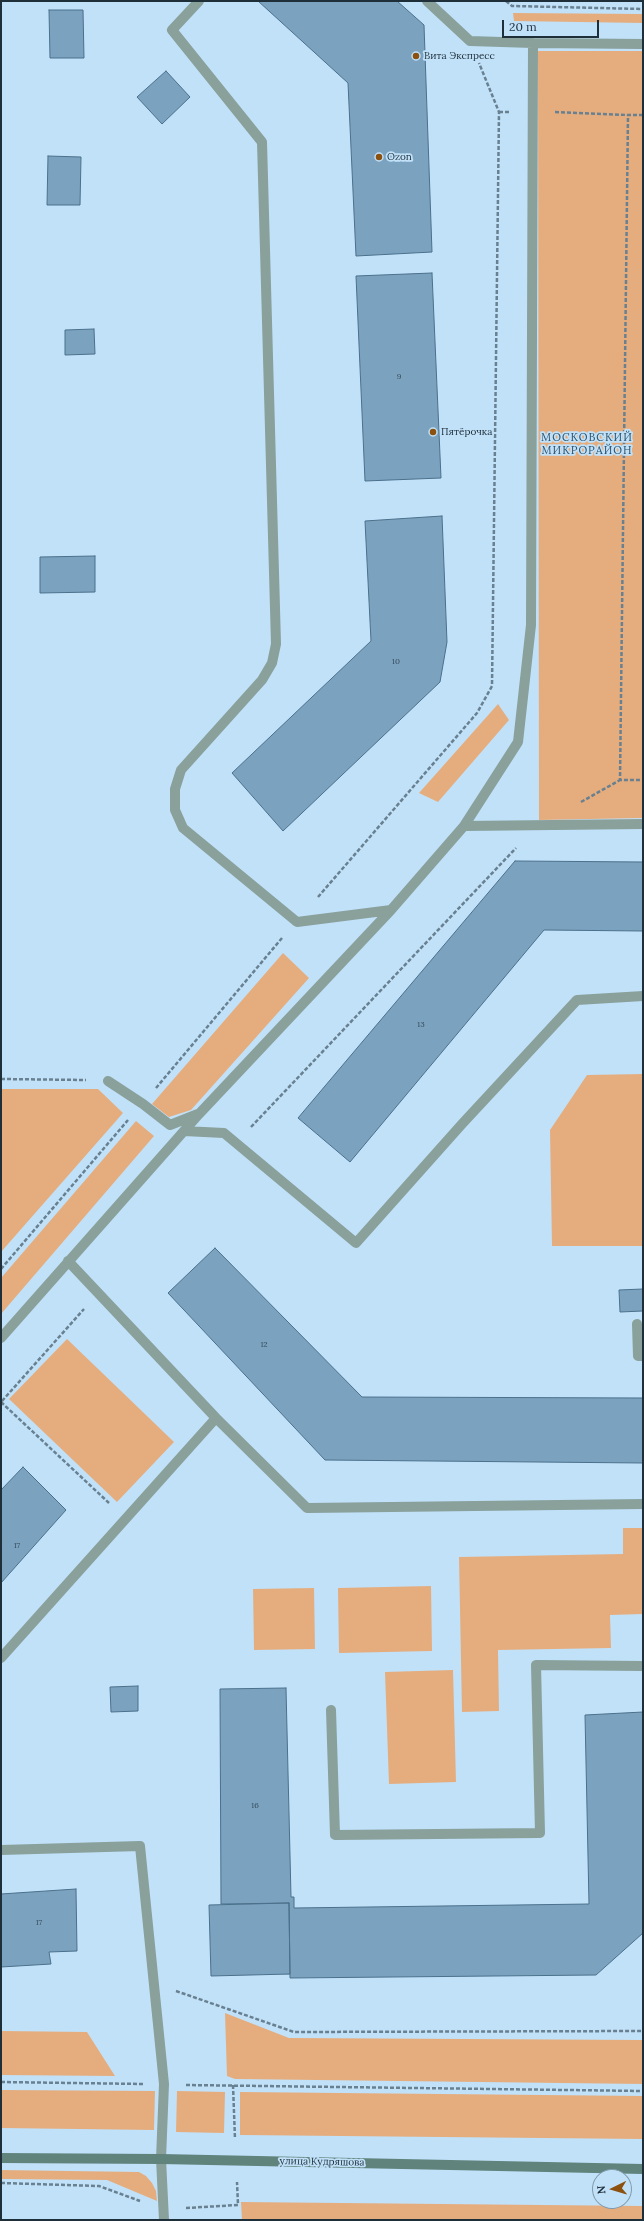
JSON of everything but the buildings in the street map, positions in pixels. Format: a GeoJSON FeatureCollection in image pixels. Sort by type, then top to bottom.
{"type":"FeatureCollection","features":[{"type":"Feature","properties":{"kind":"street"},"geometry":{"type":"LineString","coordinates":[[199,1],[172,30],[262,142],[276,644],[272,663],[262,680],[181,770],[175,789],[175,810],[183,828],[297,922],[391,910]]}},
{"type":"Feature","properties":{"kind":"street"},"geometry":{"type":"LineString","coordinates":[[427,1],[470,41],[643,44]]}},
{"type":"Feature","properties":{"kind":"street"},"geometry":{"type":"LineString","coordinates":[[1,1338],[199,1114],[391,910],[464,826],[518,742],[531,626],[533,43]]}},
{"type":"Feature","properties":{"kind":"street"},"geometry":{"type":"LineString","coordinates":[[464,826],[643,824]]}},
{"type":"Feature","properties":{"kind":"street"},"geometry":{"type":"LineString","coordinates":[[184,1131],[224,1133],[356,1243],[462,1124],[577,1000],[643,996]]}},
{"type":"Feature","properties":{"kind":"street"},"geometry":{"type":"LineString","coordinates":[[108,1081],[143,1104],[170,1125],[199,1114]]}},
{"type":"Feature","properties":{"kind":"street"},"geometry":{"type":"LineString","coordinates":[[68,1261],[216,1418],[307,1508],[643,1504]]}},
{"type":"Feature","properties":{"kind":"street"},"geometry":{"type":"LineString","coordinates":[[637,1324],[638,1356],[643,1356]]}},
{"type":"Feature","properties":{"kind":"street"},"geometry":{"type":"LineString","coordinates":[[1,1658],[216,1418]]}},
{"type":"Feature","properties":{"kind":"street"},"geometry":{"type":"LineString","coordinates":[[331,1710],[335,1835],[540,1833],[536,1665],[643,1666]]}},
{"type":"Feature","properties":{"kind":"street"},"geometry":{"type":"LineString","coordinates":[[1,1850],[140,1846],[156,1987],[164,2084],[161,2159],[164,2220]]}},
{"type":"Feature","properties":{"kind":"street","name":"улица Кудряшова"},"geometry":{"type":"LineString","coordinates":[[1,2158],[161,2159],[643,2169]]}},
{"type":"Feature","properties":{"kind":"path"},"geometry":{"type":"LineString","coordinates":[[506,1],[512,6],[643,9]]}},
{"type":"Feature","properties":{"kind":"path"},"geometry":{"type":"LineString","coordinates":[[1,1268],[477,713],[492,686],[499,112],[470,41]]}},
{"type":"Feature","properties":{"kind":"path"},"geometry":{"type":"LineString","coordinates":[[533,111],[643,115]]}},
{"type":"Feature","properties":{"kind":"path"},"geometry":{"type":"LineString","coordinates":[[628,115],[620,780],[643,780]]}},
{"type":"Feature","properties":{"kind":"path"},"geometry":{"type":"LineString","coordinates":[[250,1128],[521,842]]}},
{"type":"Feature","properties":{"kind":"path"},"geometry":{"type":"LineString","coordinates":[[1,1079],[108,1081]]}},
{"type":"Feature","properties":{"kind":"path"},"geometry":{"type":"LineString","coordinates":[[98,1293],[1,1402],[125,1519]]}},
{"type":"Feature","properties":{"kind":"path"},"geometry":{"type":"LineString","coordinates":[[156,1987],[169,1988],[294,2032],[643,2031]]}},
{"type":"Feature","properties":{"kind":"path"},"geometry":{"type":"LineString","coordinates":[[1,2082],[643,2091]]}},
{"type":"Feature","properties":{"kind":"shaded area"},"geometry":{"type":"Polygon","coordinates":[[[513,13],[643,14],[643,23],[514,21],[513,13]]]}},
{"type":"Feature","properties":{"kind":"shaded area"},"geometry":{"type":"Polygon","coordinates":[[[538,51],[643,51],[643,818],[539,820],[538,51]]]}},
{"type":"Feature","properties":{"kind":"shaded area"},"geometry":{"type":"Polygon","coordinates":[[[498,704],[509,720],[438,802],[419,793],[498,704]]]}},
{"type":"Feature","properties":{"kind":"shaded area"},"geometry":{"type":"Polygon","coordinates":[[[283,953],[309,978],[191,1110],[169,1117],[152,1104],[283,953]]]}},
{"type":"Feature","properties":{"kind":"shaded area"},"geometry":{"type":"Polygon","coordinates":[[[643,1074],[643,1246],[552,1246],[550,1130],[587,1075],[643,1074]]]}},
{"type":"Feature","properties":{"kind":"shaded area"},"geometry":{"type":"Polygon","coordinates":[[[1,1089],[98,1089],[123,1113],[1,1252],[1,1089]]]}},
{"type":"Feature","properties":{"kind":"shaded area"},"geometry":{"type":"Polygon","coordinates":[[[136,1121],[154,1136],[1,1314],[1,1278],[136,1121]]]}},
{"type":"Feature","properties":{"kind":"shaded area"},"geometry":{"type":"Polygon","coordinates":[[[67,1339],[174,1442],[117,1502],[9,1399],[67,1339]]]}},
{"type":"Feature","properties":{"kind":"shaded area"},"geometry":{"type":"Polygon","coordinates":[[[623,1528],[643,1528],[643,1614],[610,1615],[611,1648],[498,1650],[499,1711],[462,1712],[459,1557],[623,1554],[623,1528]]]}},
{"type":"Feature","properties":{"kind":"shaded area"},"geometry":{"type":"Polygon","coordinates":[[[431,1586],[432,1651],[339,1653],[338,1588],[431,1586]]]}},
{"type":"Feature","properties":{"kind":"shaded area"},"geometry":{"type":"Polygon","coordinates":[[[314,1588],[315,1649],[254,1650],[253,1589],[314,1588]]]}},
{"type":"Feature","properties":{"kind":"shaded area"},"geometry":{"type":"Polygon","coordinates":[[[453,1670],[456,1782],[389,1784],[385,1672],[453,1670]]]}},
{"type":"Feature","properties":{"kind":"shaded area"},"geometry":{"type":"Polygon","coordinates":[[[225,2013],[289,2038],[643,2040],[643,2084],[235,2079],[227,2076],[225,2013]]]}},
{"type":"Feature","properties":{"kind":"shaded area"},"geometry":{"type":"Polygon","coordinates":[[[1,2031],[87,2032],[115,2076],[1,2075],[1,2031]]]}},
{"type":"Feature","properties":{"kind":"shaded area"},"geometry":{"type":"Polygon","coordinates":[[[1,2090],[155,2091],[154,2130],[1,2128],[1,2090]]]}},
{"type":"Feature","properties":{"kind":"shaded area"},"geometry":{"type":"Polygon","coordinates":[[[177,2091],[225,2092],[224,2133],[176,2132],[177,2091]]]}},
{"type":"Feature","properties":{"kind":"shaded area"},"geometry":{"type":"Polygon","coordinates":[[[240,2092],[643,2096],[643,2139],[240,2135],[240,2092]]]}},
{"type":"Feature","properties":{"kind":"shaded area"},"geometry":{"type":"Polygon","coordinates":[[[1,2170],[139,2172],[146,2176],[152,2183],[156,2191],[157,2201],[107,2180],[1,2179],[1,2170]]]}},
{"type":"Feature","properties":{"kind":"shaded area"},"geometry":{"type":"Polygon","coordinates":[[[241,2202],[592,2205],[592,2209],[632,2209],[632,2206],[643,2206],[643,2220],[242,2220],[241,2202]]]}},
{"type":"Feature","properties":{"kind":"place","name":"Вита Экспресс"},"geometry":{"type":"Point","coordinates":[416,56]}},
{"type":"Feature","properties":{"kind":"place","name":"Ozon"},"geometry":{"type":"Point","coordinates":[379,157]}},
{"type":"Feature","properties":{"kind":"place","name":"Пятёрочка"},"geometry":{"type":"Point","coordinates":[433,432]}},
{"type":"Feature","properties":{"kind":"district","name":"МОСКОВСКИЙ МИКРОРАЙОН"},"geometry":{"type":"Point","coordinates":[587,444]}}]}
